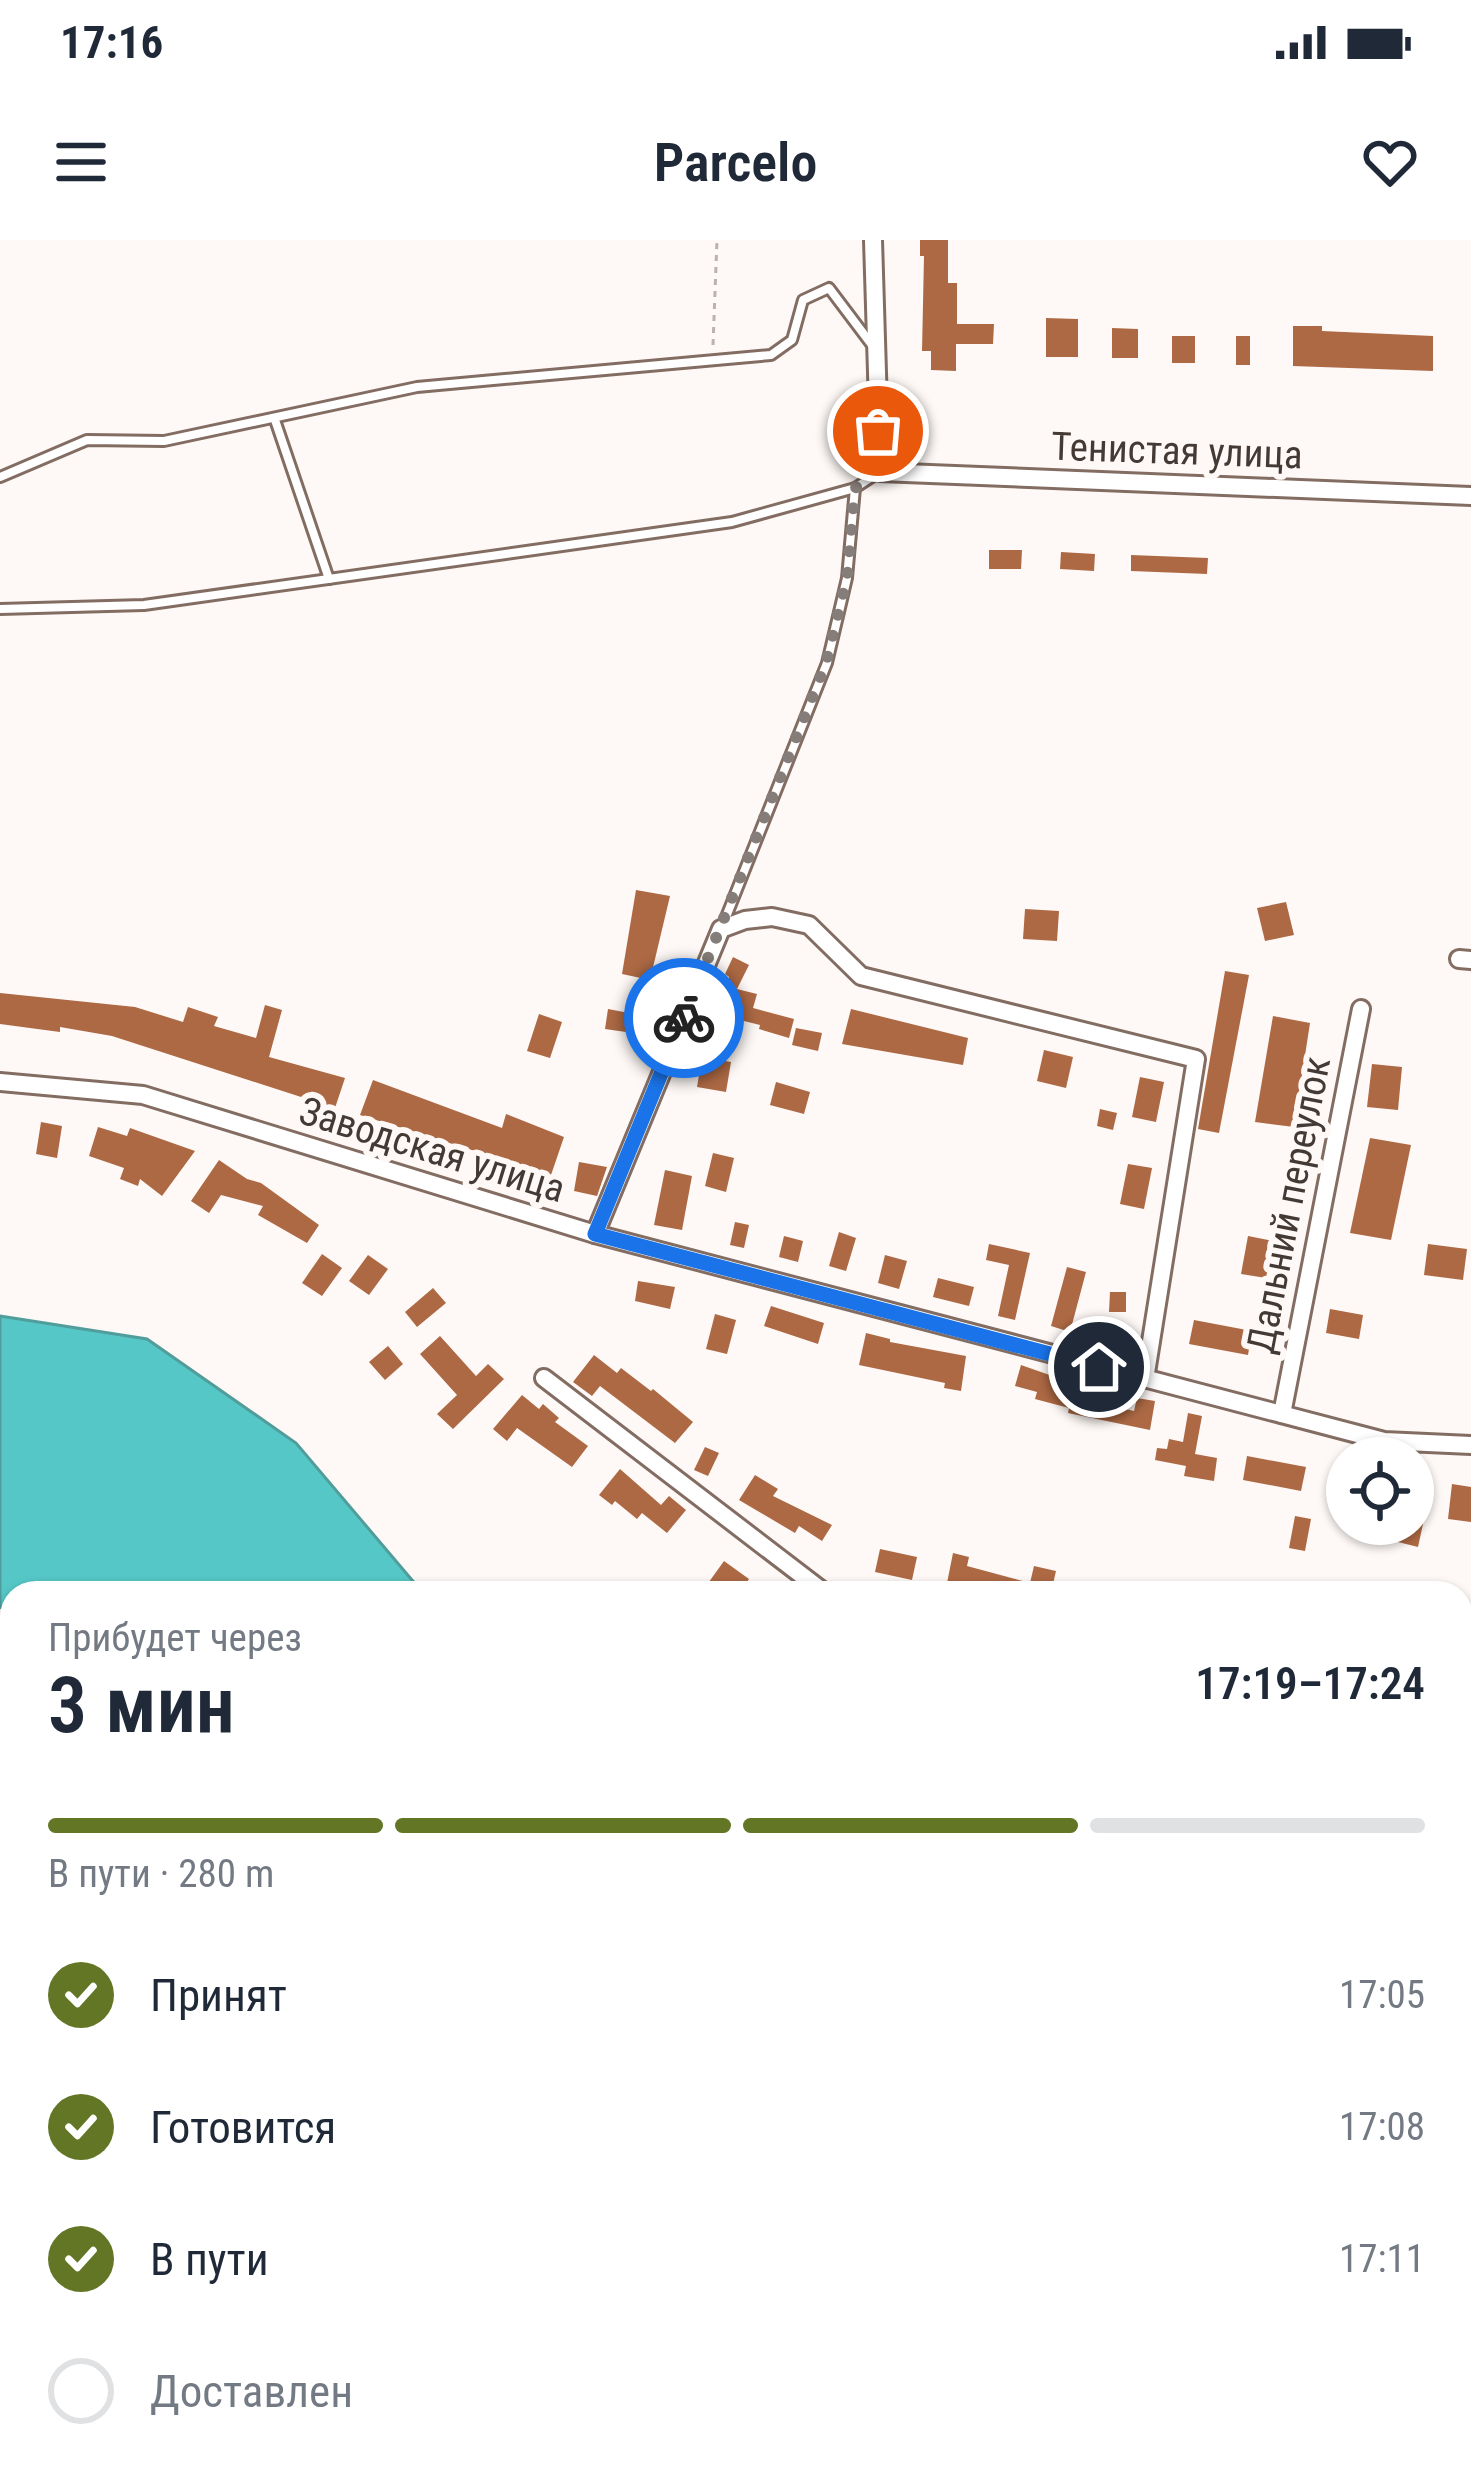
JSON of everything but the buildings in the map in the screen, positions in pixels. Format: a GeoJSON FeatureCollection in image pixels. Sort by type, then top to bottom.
{"type":"FeatureCollection","features":[{"type":"Feature","properties":{"kind":"street"},"geometry":{"type":"LineString","coordinates":[[873,240],[880,472]]}},
{"type":"Feature","properties":{"kind":"street","name":"Тенистая улица"},"geometry":{"type":"LineString","coordinates":[[880,472],[1471,496]]}},
{"type":"Feature","properties":{"kind":"street"},"geometry":{"type":"LineString","coordinates":[[595,1234],[721,929],[772,917],[808,925],[861,976],[1196,1059],[1145,1379]]}},
{"type":"Feature","properties":{"kind":"street","name":"Дальний переулок"},"geometry":{"type":"LineString","coordinates":[[1282,1414],[1361,1009]]}},
{"type":"Feature","properties":{"kind":"street","name":"Заводская улица"},"geometry":{"type":"LineString","coordinates":[[0,1082],[143,1095],[595,1234],[1145,1379],[1384,1441],[1471,1445]]}},
{"type":"Feature","properties":{"kind":"street"},"geometry":{"type":"LineString","coordinates":[[544,1378],[808,1581]]}},
{"type":"Feature","properties":{"kind":"lane"},"geometry":{"type":"LineString","coordinates":[[0,477],[87,440],[164,440],[417,387],[770,356],[792,340],[803,300],[829,288],[876,351]]}},
{"type":"Feature","properties":{"kind":"lane"},"geometry":{"type":"LineString","coordinates":[[275,420],[329,579]]}},
{"type":"Feature","properties":{"kind":"lane"},"geometry":{"type":"LineString","coordinates":[[0,609],[144,605],[732,522],[855,488],[880,472]]}},
{"type":"Feature","properties":{"kind":"lane"},"geometry":{"type":"LineString","coordinates":[[721,929],[826,663],[847,578],[855,488]]}},
{"type":"Feature","properties":{"kind":"path"},"geometry":{"type":"LineString","coordinates":[[712,358],[717,240]]}},
{"type":"Feature","properties":{"kind":"water"},"geometry":{"type":"Polygon","coordinates":[[[0,1316],[147,1339],[296,1443],[413,1581],[0,1581],[0,1316]]]}},
{"type":"Feature","properties":{"kind":"way so far"},"geometry":{"type":"LineString","coordinates":[[684,1018],[826,663],[847,578],[855,488],[880,472],[878,431]]}},
{"type":"Feature","properties":{"kind":"route"},"geometry":{"type":"LineString","coordinates":[[684,1018],[595,1234],[1099,1367]]}}]}
